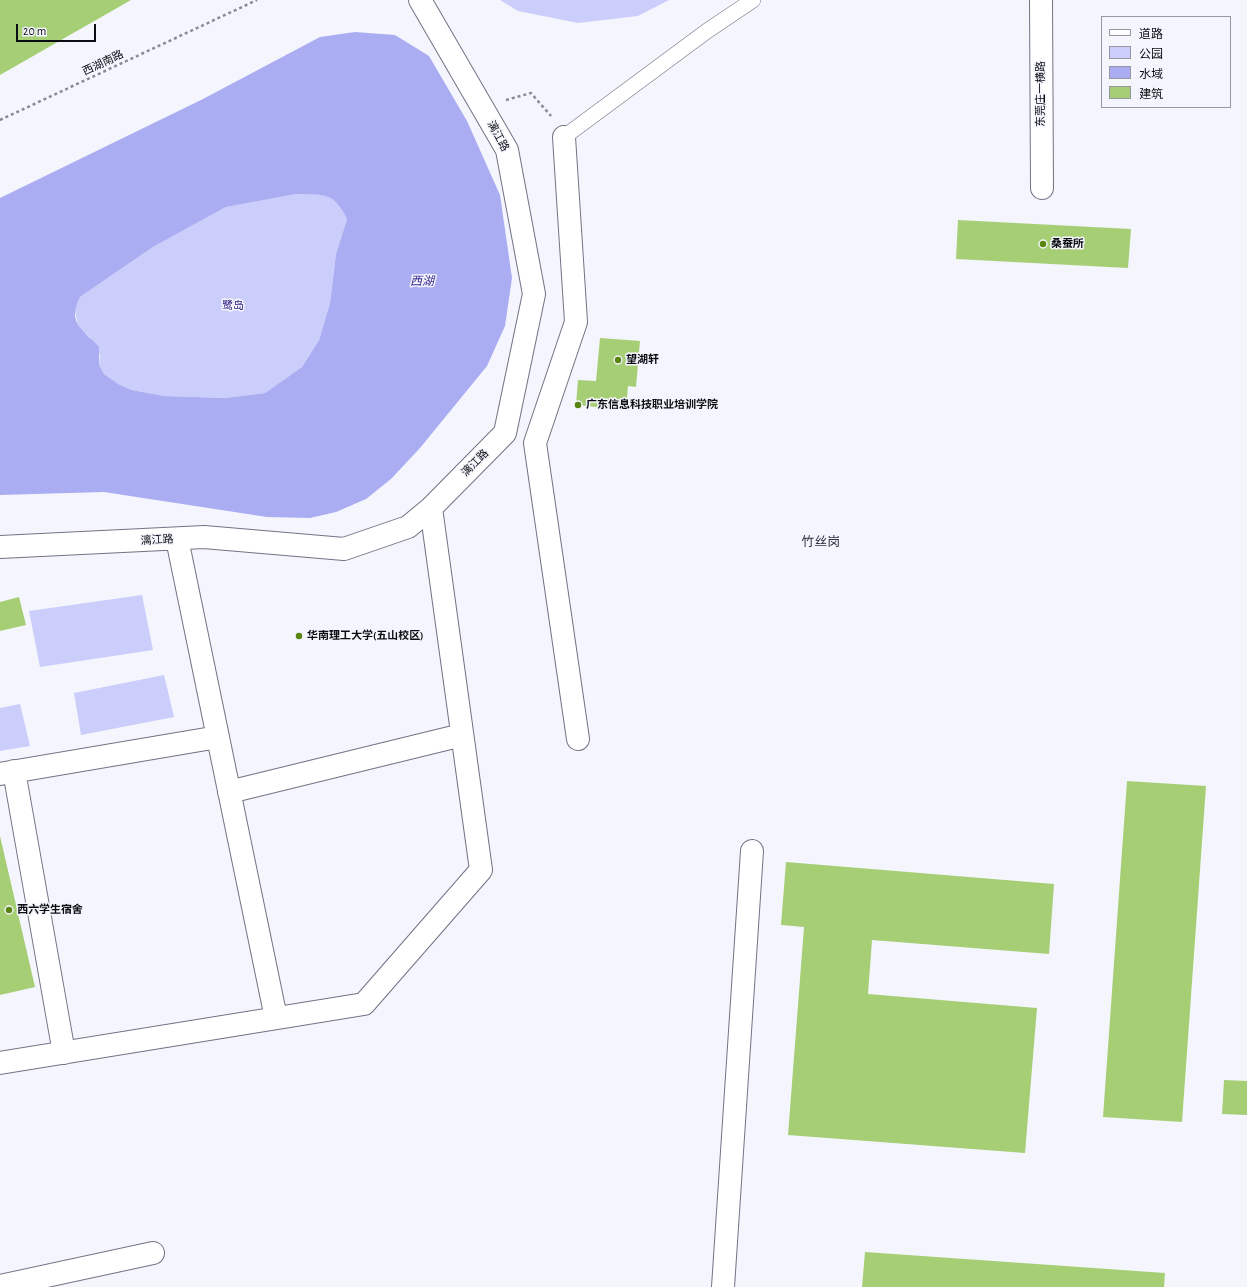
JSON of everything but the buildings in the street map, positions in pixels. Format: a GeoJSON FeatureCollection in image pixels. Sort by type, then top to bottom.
{"type":"FeatureCollection","features":[{"type":"Feature","properties":{"kind":"street","name":"漓江路"},"geometry":{"type":"LineString","coordinates":[[0,547],[204,538],[344,550],[408,527],[431,508],[505,434],[534,294],[507,150],[420,0]]}},
{"type":"Feature","properties":{"kind":"street","name":"东莞庄一横路"},"geometry":{"type":"LineString","coordinates":[[1041,0],[1042,188]]}},
{"type":"Feature","properties":{"kind":"street"},"geometry":{"type":"LineString","coordinates":[[564,137],[576,322],[535,443],[578,739]]}},
{"type":"Feature","properties":{"kind":"street"},"geometry":{"type":"LineString","coordinates":[[0,1063],[364,1004],[481,870],[431,508]]}},
{"type":"Feature","properties":{"kind":"street"},"geometry":{"type":"LineString","coordinates":[[177,539],[276,1018]]}},
{"type":"Feature","properties":{"kind":"street"},"geometry":{"type":"LineString","coordinates":[[229,792],[462,734]]}},
{"type":"Feature","properties":{"kind":"street"},"geometry":{"type":"LineString","coordinates":[[64,1053],[7,772],[218,737]]}},
{"type":"Feature","properties":{"kind":"street"},"geometry":{"type":"LineString","coordinates":[[723,1287],[752,851]]}},
{"type":"Feature","properties":{"kind":"street"},"geometry":{"type":"LineString","coordinates":[[0,1286],[153,1253]]}},
{"type":"Feature","properties":{"kind":"lane"},"geometry":{"type":"LineString","coordinates":[[564,137],[707,31],[753,0]]}},
{"type":"Feature","properties":{"kind":"path","name":"西湖南路"},"geometry":{"type":"LineString","coordinates":[[0,120],[257,0]]}},
{"type":"Feature","properties":{"kind":"path"},"geometry":{"type":"LineString","coordinates":[[531,93],[554,121],[564,137]]}},
{"type":"Feature","properties":{"kind":"green space"},"geometry":{"type":"Polygon","coordinates":[[[500,0],[669,0],[638,16],[578,23],[518,11],[500,0]]]}},
{"type":"Feature","properties":{"kind":"green space","name":"鹭岛"},"geometry":{"type":"Polygon","coordinates":[[[295,193],[327,196],[337,203],[347,219],[336,254],[330,303],[319,340],[302,367],[265,393],[225,398],[164,396],[132,390],[120,385],[104,374],[99,365],[100,355],[90,337],[81,330],[78,324],[74,308],[80,297],[153,247],[226,207],[295,193]]]}},
{"type":"Feature","properties":{"kind":"green space"},"geometry":{"type":"Polygon","coordinates":[[[142,595],[153,650],[40,667],[29,611],[142,595]]]}},
{"type":"Feature","properties":{"kind":"green space"},"geometry":{"type":"Polygon","coordinates":[[[164,675],[174,717],[81,735],[74,693],[164,675]]]}},
{"type":"Feature","properties":{"kind":"green space"},"geometry":{"type":"Polygon","coordinates":[[[20,704],[30,746],[0,751],[0,708],[20,704]]]}},
{"type":"Feature","properties":{"kind":"water","name":"西湖"},"geometry":{"type":"Polygon","coordinates":[[[355,32],[395,35],[429,56],[467,121],[500,195],[512,278],[505,326],[487,366],[420,448],[391,479],[366,499],[336,512],[310,518],[267,517],[104,492],[0,495],[0,198],[203,99],[320,37],[355,32]],[[295,194],[226,207],[153,247],[80,297],[76,306],[76,320],[83,331],[99,347],[99,365],[104,374],[120,385],[132,390],[164,396],[225,398],[265,393],[302,367],[319,340],[330,303],[336,254],[347,219],[337,203],[327,196],[295,194]]]}},
{"type":"Feature","properties":{"kind":"place","name":"桑蚕所"},"geometry":{"type":"Point","coordinates":[1043,244]}},
{"type":"Feature","properties":{"kind":"place","name":"望湖轩"},"geometry":{"type":"Point","coordinates":[618,360]}},
{"type":"Feature","properties":{"kind":"place","name":"广东信息科技职业培训学院"},"geometry":{"type":"Point","coordinates":[578,405]}},
{"type":"Feature","properties":{"kind":"place","name":"华南理工大学(五山校区)"},"geometry":{"type":"Point","coordinates":[299,636]}},
{"type":"Feature","properties":{"kind":"place","name":"西六学生宿舍"},"geometry":{"type":"Point","coordinates":[9,910]}},
{"type":"Feature","properties":{"kind":"district","name":"竹丝岗"},"geometry":{"type":"Point","coordinates":[821,542]}}]}
